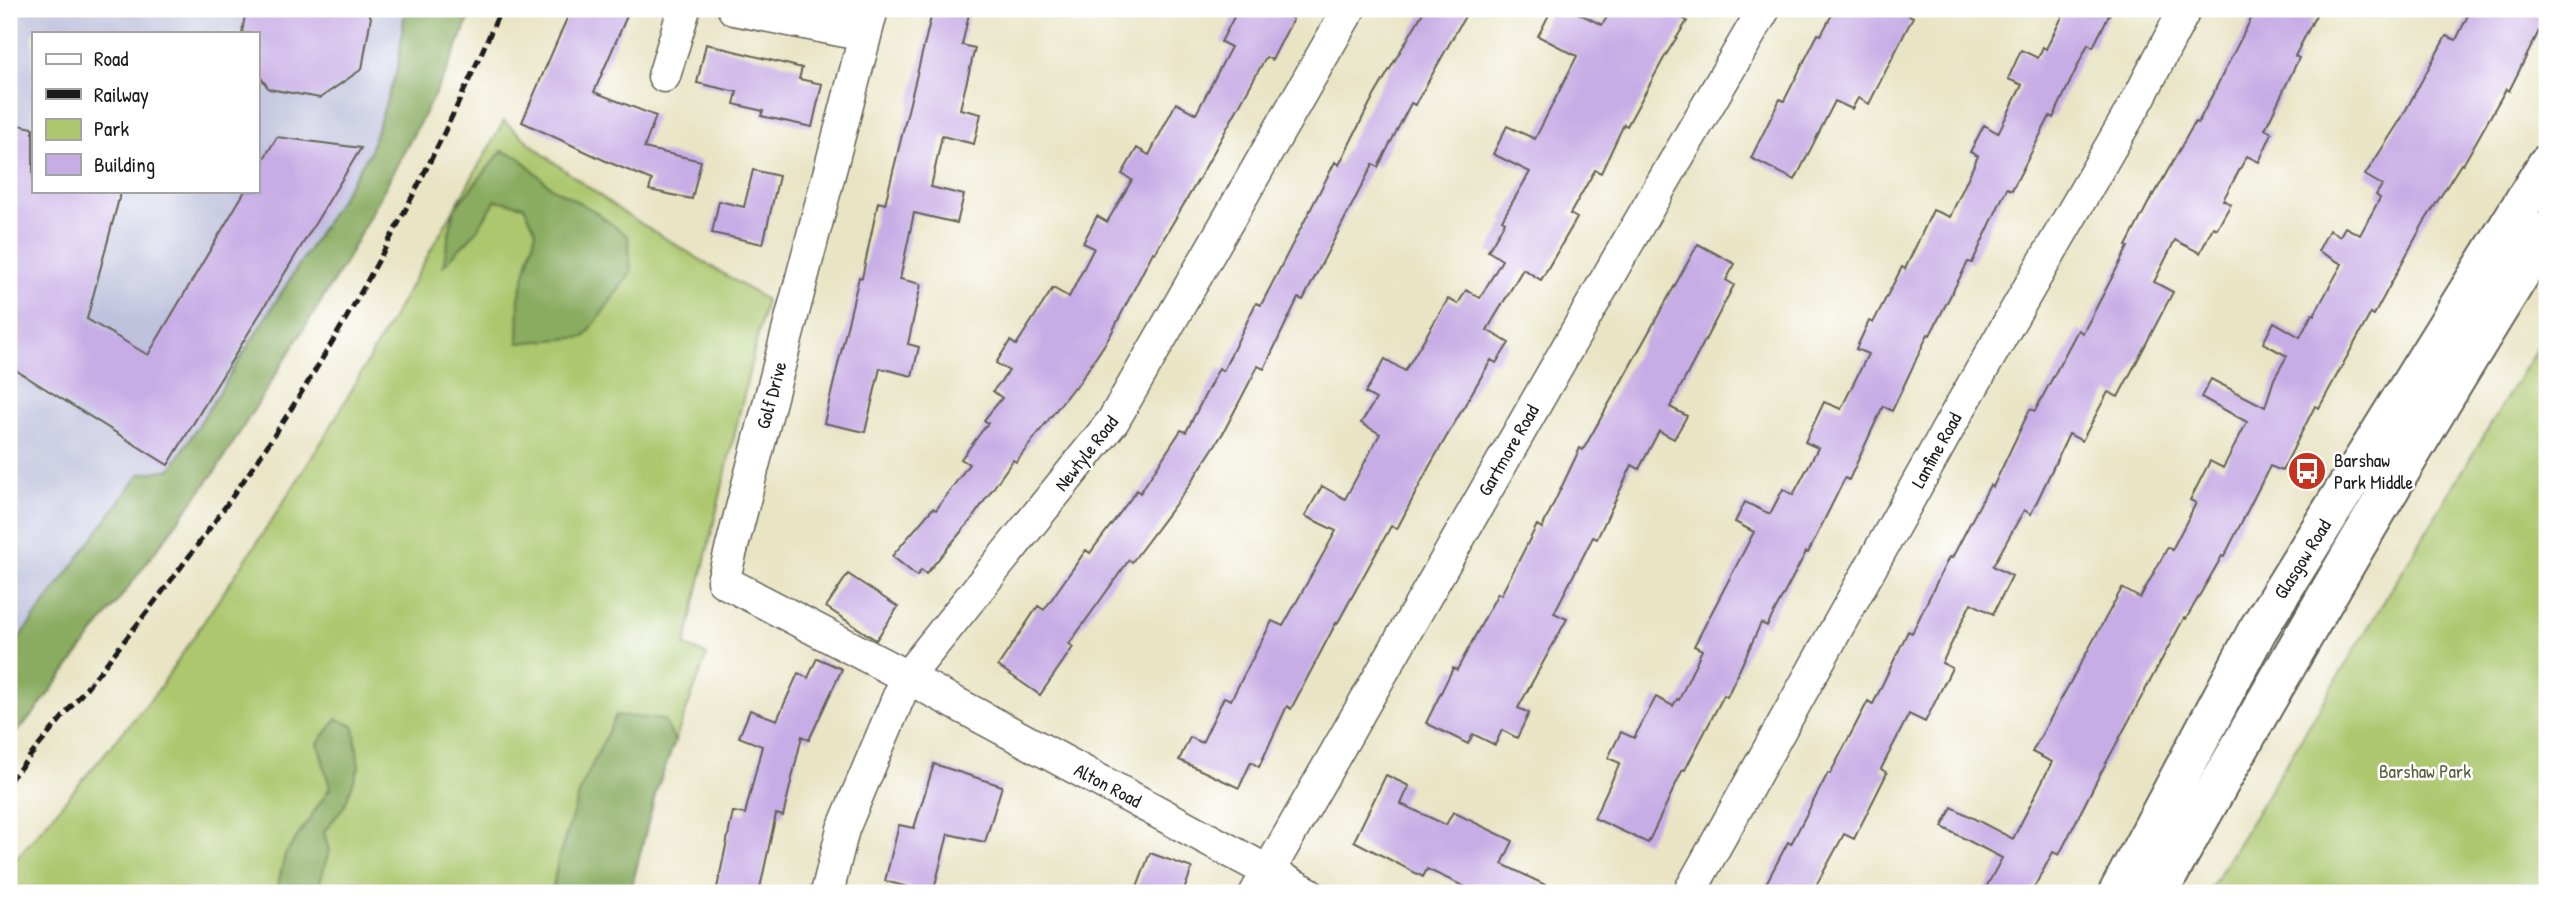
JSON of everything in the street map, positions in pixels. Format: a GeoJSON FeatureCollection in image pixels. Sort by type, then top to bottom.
{"type":"FeatureCollection","features":[{"type":"Feature","properties":{"kind":"main road","name":"Glasgow Road"},"geometry":{"type":"LineString","coordinates":[[2118,893],[2257,631],[2547,164]]}},
{"type":"Feature","properties":{"kind":"main road","name":"Glasgow Road"},"geometry":{"type":"LineString","coordinates":[[2158,893],[2236,754],[2471,353],[2547,231]]}},
{"type":"Feature","properties":{"kind":"street"},"geometry":{"type":"LineString","coordinates":[[664,76],[684,9]]}},
{"type":"Feature","properties":{"kind":"street"},"geometry":{"type":"LineString","coordinates":[[734,9],[868,22]]}},
{"type":"Feature","properties":{"kind":"street","name":"Newtyle Road"},"geometry":{"type":"LineString","coordinates":[[827,893],[844,829],[907,677],[1113,421],[1349,9]]}},
{"type":"Feature","properties":{"kind":"street","name":"Gartmore Road"},"geometry":{"type":"LineString","coordinates":[[1261,882],[1616,261],[1764,9]]}},
{"type":"Feature","properties":{"kind":"street","name":"Lanfine Road"},"geometry":{"type":"LineString","coordinates":[[1689,893],[1958,411],[2140,96],[2185,9]]}},
{"type":"Feature","properties":{"kind":"street","name":"Golf Drive"},"geometry":{"type":"LineString","coordinates":[[868,22],[723,581],[907,677]]}},
{"type":"Feature","properties":{"kind":"street","name":"Alton Road"},"geometry":{"type":"LineString","coordinates":[[907,677],[1261,882],[1308,893]]}},
{"type":"Feature","properties":{"kind":"shaded area"},"geometry":{"type":"Polygon","coordinates":[[[9,9],[405,9],[398,67],[369,153],[171,469],[140,474],[9,652],[9,9]]]}},
{"type":"Feature","properties":{"kind":"green space"},"geometry":{"type":"Polygon","coordinates":[[[405,9],[473,9],[445,75],[343,266],[217,469],[34,713],[9,741],[9,652],[140,474],[171,469],[369,153],[398,67],[405,9]]]}},
{"type":"Feature","properties":{"kind":"green space"},"geometry":{"type":"Polygon","coordinates":[[[504,121],[544,155],[624,213],[766,300],[685,646],[707,655],[656,791],[630,893],[9,893],[9,867],[156,693],[272,520],[326,435],[504,121]]]}},
{"type":"Feature","properties":{"kind":"green space"},"geometry":{"type":"Polygon","coordinates":[[[502,151],[519,157],[551,187],[591,209],[628,236],[631,272],[585,337],[518,343],[519,298],[536,231],[524,206],[496,200],[474,234],[443,266],[454,209],[502,151]]]}},
{"type":"Feature","properties":{"kind":"green space","name":"Barshaw Park"},"geometry":{"type":"Polygon","coordinates":[[[2547,331],[2547,893],[2208,893],[2547,331]]]}},
{"type":"Feature","properties":{"kind":"green space"},"geometry":{"type":"Polygon","coordinates":[[[616,715],[664,720],[675,741],[656,791],[630,893],[552,893],[558,860],[581,788],[616,715]]]}},
{"type":"Feature","properties":{"kind":"green space"},"geometry":{"type":"Polygon","coordinates":[[[337,719],[354,726],[359,767],[345,805],[324,832],[329,851],[317,893],[276,893],[285,855],[330,788],[318,743],[337,719]]]}},
{"type":"Feature","properties":{"kind":"building"},"geometry":{"type":"Polygon","coordinates":[[[246,9],[365,9],[371,17],[362,69],[320,98],[269,89],[259,75],[259,32],[242,32],[246,9]]]}},
{"type":"Feature","properties":{"kind":"building"},"geometry":{"type":"Polygon","coordinates":[[[571,9],[630,9],[594,92],[656,116],[644,148],[701,161],[692,199],[649,190],[652,180],[522,122],[571,9]]]}},
{"type":"Feature","properties":{"kind":"building"},"geometry":{"type":"Polygon","coordinates":[[[933,9],[970,9],[962,45],[975,48],[960,109],[981,114],[974,144],[942,136],[931,187],[964,195],[957,223],[914,213],[900,279],[921,284],[908,344],[919,347],[912,376],[880,368],[865,432],[824,423],[859,277],[862,278],[878,202],[885,204],[933,9]]]}},
{"type":"Feature","properties":{"kind":"building"},"geometry":{"type":"Polygon","coordinates":[[[1238,9],[1273,9],[1293,19],[1272,60],[1266,57],[1200,177],[1155,253],[1153,252],[1110,336],[1075,389],[1073,388],[1016,462],[1013,460],[971,520],[926,574],[921,570],[917,576],[892,556],[933,508],[936,510],[969,464],[961,459],[988,423],[984,420],[1002,398],[993,391],[1009,371],[996,363],[1010,341],[1016,345],[1053,288],[1069,297],[1094,248],[1083,243],[1097,216],[1107,222],[1132,180],[1122,174],[1137,148],[1149,155],[1176,103],[1196,114],[1231,47],[1221,42],[1238,9]]]}},
{"type":"Feature","properties":{"kind":"building"},"geometry":{"type":"Polygon","coordinates":[[[1425,9],[1469,9],[1415,105],[1411,103],[1378,167],[1373,164],[1303,300],[1298,298],[1264,369],[1258,366],[1223,433],[1186,490],[1132,562],[1129,560],[1069,644],[1073,647],[1040,695],[998,666],[1038,606],[1044,610],[1086,550],[1090,553],[1137,490],[1140,493],[1181,430],[1186,432],[1219,368],[1223,371],[1256,303],[1261,305],[1335,162],[1339,165],[1370,103],[1425,9]]]}},
{"type":"Feature","properties":{"kind":"building"},"geometry":{"type":"Polygon","coordinates":[[[1552,9],[1570,9],[1602,25],[1612,9],[1668,9],[1687,21],[1627,126],[1624,124],[1601,173],[1595,170],[1570,214],[1577,218],[1541,280],[1523,269],[1487,330],[1509,343],[1496,363],[1491,360],[1429,467],[1397,529],[1391,526],[1291,709],[1287,706],[1259,767],[1251,762],[1239,788],[1179,760],[1190,737],[1202,743],[1224,697],[1231,700],[1272,621],[1283,626],[1336,531],[1305,516],[1322,486],[1345,499],[1380,434],[1361,423],[1376,399],[1365,393],[1385,359],[1405,371],[1448,299],[1458,304],[1466,290],[1480,298],[1502,260],[1488,251],[1505,222],[1502,220],[1530,172],[1493,154],[1507,126],[1535,139],[1577,56],[1538,36],[1552,9]]]}},
{"type":"Feature","properties":{"kind":"building"},"geometry":{"type":"Polygon","coordinates":[[[1835,9],[1898,9],[1913,17],[1869,104],[1858,98],[1852,109],[1835,101],[1795,180],[1751,158],[1780,99],[1784,101],[1818,34],[1821,35],[1835,9]]]}},
{"type":"Feature","properties":{"kind":"building"},"geometry":{"type":"Polygon","coordinates":[[[2066,9],[2112,9],[2093,47],[2088,44],[2053,118],[2050,116],[2012,190],[2007,188],[1972,263],[1968,262],[1930,335],[1928,334],[1892,411],[1883,406],[1849,480],[1845,478],[1808,553],[1806,552],[1767,626],[1761,623],[1727,697],[1724,695],[1685,770],[1683,769],[1648,843],[1594,818],[1620,763],[1608,758],[1621,732],[1634,738],[1656,697],[1673,706],[1677,699],[1679,700],[1702,650],[1694,646],[1754,532],[1735,522],[1745,502],[1770,514],[1783,489],[1793,495],[1818,448],[1805,442],[1824,402],[1841,409],[1868,354],[1856,349],[1869,321],[1873,323],[1902,267],[1905,269],[1933,210],[1950,217],[1978,156],[1970,152],[1984,125],[1998,133],[2022,85],[2008,79],[2021,50],[2038,58],[2043,47],[2046,49],[2066,9]]]}},
{"type":"Feature","properties":{"kind":"building"},"geometry":{"type":"Polygon","coordinates":[[[2256,9],[2319,9],[2295,56],[2299,58],[2265,129],[2272,133],[2259,162],[2247,156],[2223,200],[2231,204],[2217,229],[2213,227],[2200,253],[2175,240],[2154,282],[2173,292],[2118,397],[2108,392],[2082,441],[2069,434],[2031,514],[2024,510],[1993,566],[2012,576],[1993,614],[1971,603],[1942,663],[1952,668],[1925,722],[1909,714],[1881,769],[1887,773],[1854,839],[1844,834],[1812,893],[1761,893],[1788,842],[1791,844],[1868,701],[1873,704],[1908,631],[1912,633],[1949,557],[1952,558],[1990,485],[1993,487],[2030,409],[2035,411],[2078,330],[2083,333],[2153,194],[2195,122],[2198,123],[2256,9]]]}},
{"type":"Feature","properties":{"kind":"building"},"geometry":{"type":"Polygon","coordinates":[[[2471,9],[2547,9],[2547,15],[2509,91],[2506,89],[2463,165],[2461,164],[2423,224],[2374,315],[2371,313],[2319,408],[2315,406],[2282,471],[2270,466],[2224,557],[2222,556],[2186,619],[2184,618],[2059,855],[2053,852],[2031,893],[1983,893],[2002,858],[1942,827],[1952,807],[2013,839],[2052,762],[2032,752],[2122,588],[2140,598],[2168,547],[2172,550],[2196,503],[2190,500],[2210,461],[2223,468],[2247,422],[2201,397],[2211,379],[2265,407],[2274,379],[2287,356],[2263,343],[2274,322],[2300,337],[2312,314],[2314,315],[2342,264],[2318,251],[2329,230],[2340,236],[2345,227],[2360,235],[2380,198],[2376,195],[2382,185],[2365,175],[2401,119],[2446,36],[2456,40],[2471,9]]]}},
{"type":"Feature","properties":{"kind":"building"},"geometry":{"type":"Polygon","coordinates":[[[706,44],[802,68],[799,79],[822,84],[812,127],[761,116],[763,111],[734,104],[737,92],[697,83],[706,44]]]}},
{"type":"Feature","properties":{"kind":"building"},"geometry":{"type":"Polygon","coordinates":[[[9,123],[32,128],[32,192],[121,192],[87,319],[148,355],[244,192],[259,192],[259,167],[277,137],[361,148],[168,465],[9,366],[9,123]]]}},
{"type":"Feature","properties":{"kind":"building"},"geometry":{"type":"Polygon","coordinates":[[[753,170],[779,176],[763,244],[712,233],[719,201],[744,207],[753,170]]]}},
{"type":"Feature","properties":{"kind":"building"},"geometry":{"type":"Polygon","coordinates":[[[1698,244],[1735,264],[1726,280],[1734,285],[1670,407],[1687,416],[1674,439],[1659,431],[1639,469],[1632,465],[1597,539],[1593,537],[1554,613],[1567,619],[1518,708],[1529,713],[1517,738],[1502,730],[1495,745],[1473,734],[1468,744],[1426,723],[1453,668],[1457,670],[1498,593],[1501,595],[1537,525],[1542,528],[1580,448],[1583,450],[1698,244]]]}},
{"type":"Feature","properties":{"kind":"building"},"geometry":{"type":"Polygon","coordinates":[[[848,574],[898,607],[876,640],[826,607],[848,574]]]}},
{"type":"Feature","properties":{"kind":"building"},"geometry":{"type":"Polygon","coordinates":[[[817,658],[842,669],[809,740],[802,736],[783,816],[776,814],[759,893],[716,893],[733,812],[745,814],[762,746],[739,737],[750,710],[777,720],[798,673],[808,678],[817,658]]]}},
{"type":"Feature","properties":{"kind":"building"},"geometry":{"type":"Polygon","coordinates":[[[934,764],[1002,786],[985,842],[948,834],[931,893],[885,881],[899,825],[914,828],[934,764]]]}},
{"type":"Feature","properties":{"kind":"building"},"geometry":{"type":"Polygon","coordinates":[[[1386,775],[1409,786],[1401,804],[1446,825],[1453,812],[1513,841],[1502,864],[1562,893],[1478,893],[1427,869],[1423,877],[1354,841],[1386,775]]]}},
{"type":"Feature","properties":{"kind":"building"},"geometry":{"type":"Polygon","coordinates":[[[1150,853],[1192,868],[1183,893],[1135,893],[1150,853]]]}},
{"type":"Feature","properties":{"kind":"railway"},"geometry":{"type":"LineString","coordinates":[[9,781],[155,602],[237,490],[312,375],[413,195],[501,9]]}},
{"type":"Feature","properties":{"kind":"place","name":"Barshaw Park Middle"},"geometry":{"type":"Point","coordinates":[2307,471]}}]}
